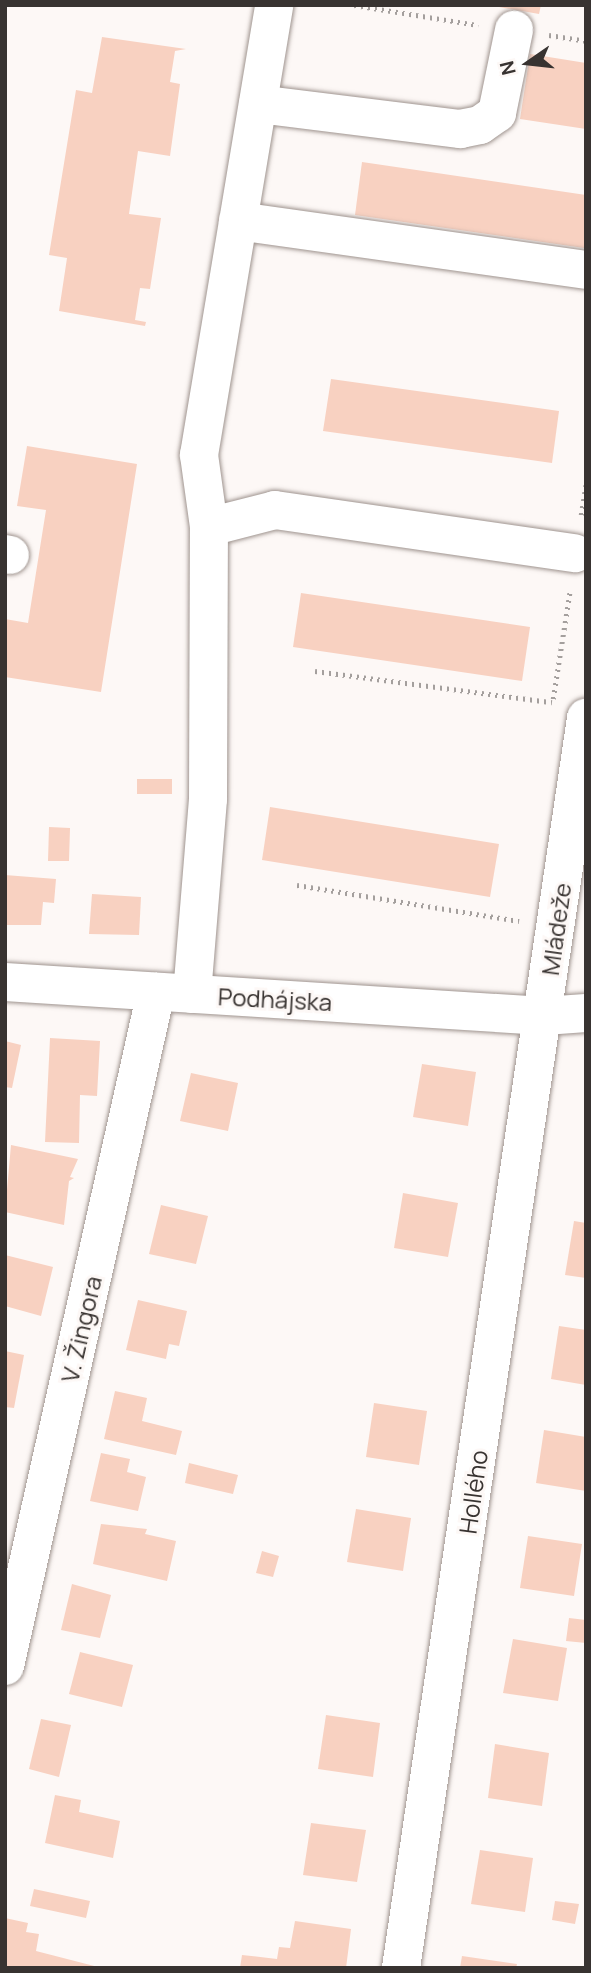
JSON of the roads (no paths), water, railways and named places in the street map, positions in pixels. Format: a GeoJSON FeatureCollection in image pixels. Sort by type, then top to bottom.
{"type":"FeatureCollection","features":[{"type":"Feature","properties":{"kind":"street","name":"V. Žingora"},"geometry":{"type":"LineString","coordinates":[[5,1666],[11,1617],[174,993],[208,799],[209,527],[199,455],[274,5]]}},
{"type":"Feature","properties":{"kind":"street"},"geometry":{"type":"LineString","coordinates":[[258,104],[460,128],[480,125],[497,113],[514,30]]}},
{"type":"Feature","properties":{"kind":"street"},"geometry":{"type":"LineString","coordinates":[[238,221],[586,270]]}},
{"type":"Feature","properties":{"kind":"street"},"geometry":{"type":"LineString","coordinates":[[209,527],[275,510],[575,553]]}},
{"type":"Feature","properties":{"kind":"street","name":"Mládeže"},"geometry":{"type":"LineString","coordinates":[[544,1016],[586,718]]}},
{"type":"Feature","properties":{"kind":"street","name":"Podhájska"},"geometry":{"type":"LineString","coordinates":[[5,982],[544,1016]]}},
{"type":"Feature","properties":{"kind":"street"},"geometry":{"type":"LineString","coordinates":[[544,1016],[586,1013]]}},
{"type":"Feature","properties":{"kind":"street","name":"Hollého"},"geometry":{"type":"LineString","coordinates":[[401,1968],[544,1016]]}}]}
